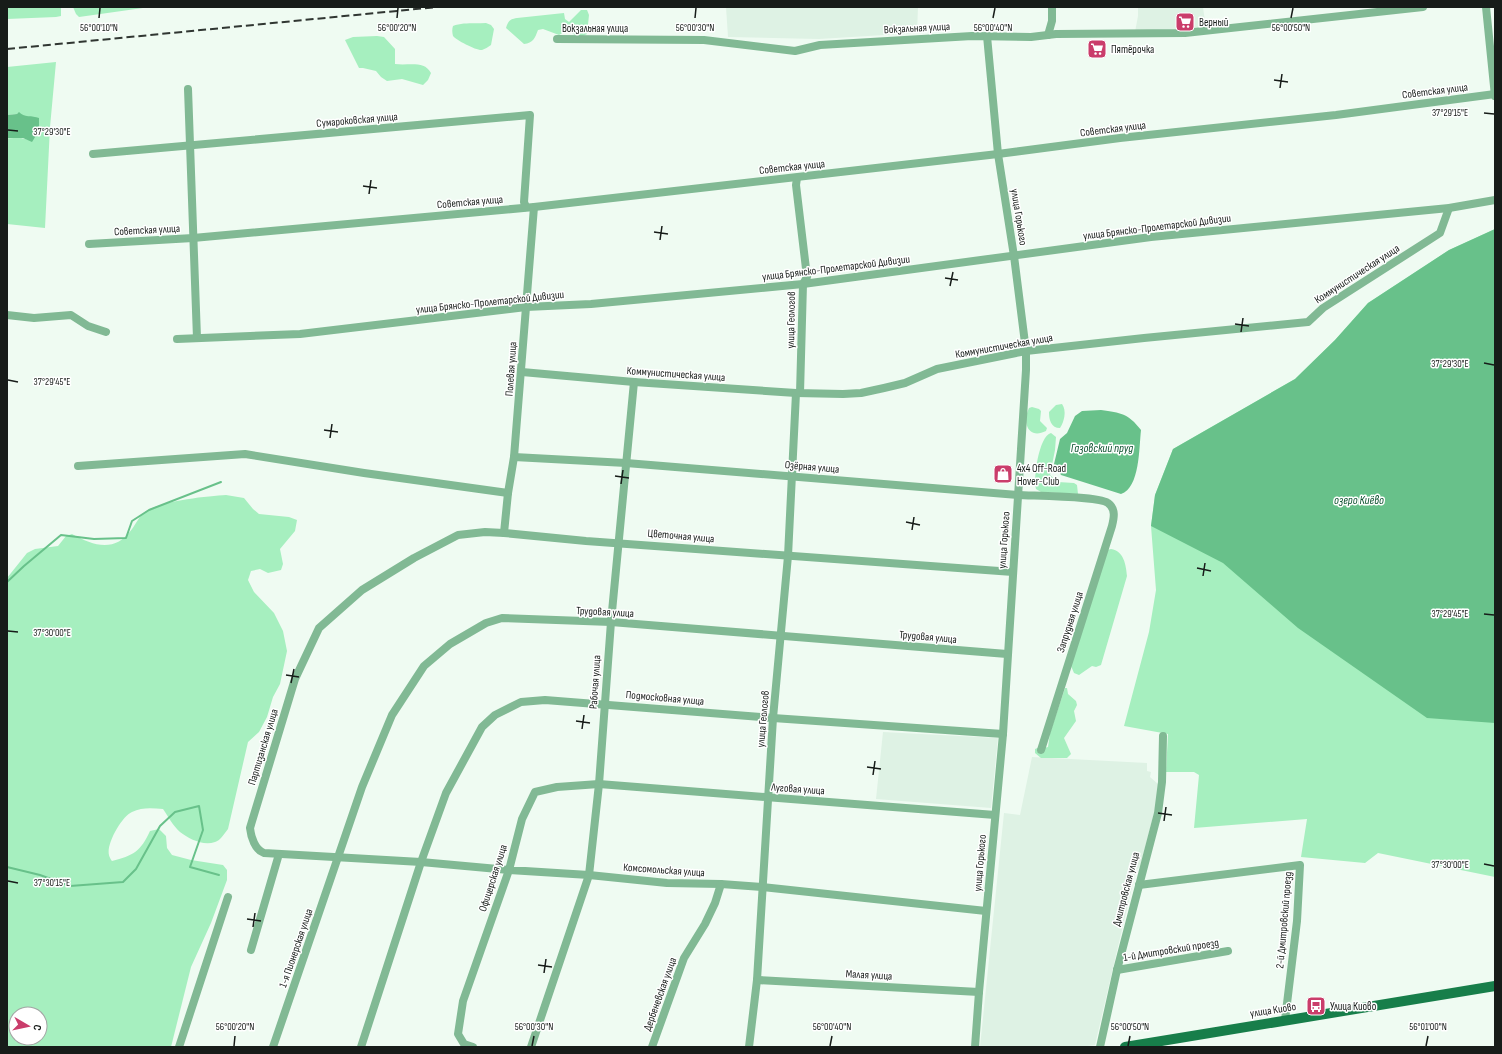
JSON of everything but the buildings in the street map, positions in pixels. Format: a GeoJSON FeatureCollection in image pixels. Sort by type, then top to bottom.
{"type":"FeatureCollection","features":[{"type":"Feature","properties":{"kind":"main road","name":"улица Киово"},"geometry":{"type":"LineString","coordinates":[[1125,1047],[1495,986]]}},
{"type":"Feature","properties":{"kind":"street"},"geometry":{"type":"LineString","coordinates":[[1048,35],[1052,21],[1052,7]]}},
{"type":"Feature","properties":{"kind":"street","name":"Вокзальная улица"},"geometry":{"type":"LineString","coordinates":[[556,39],[704,40],[795,51],[820,45],[987,36],[1031,37],[1048,35],[1185,33],[1423,7]]}},
{"type":"Feature","properties":{"kind":"street"},"geometry":{"type":"LineString","coordinates":[[1486,7],[1495,95]]}},
{"type":"Feature","properties":{"kind":"street","name":"улица Горького"},"geometry":{"type":"LineString","coordinates":[[975,1047],[1003,734],[1024,405],[1026,351],[1014,256],[998,154],[987,36]]}},
{"type":"Feature","properties":{"kind":"street"},"geometry":{"type":"LineString","coordinates":[[188,89],[197,338]]}},
{"type":"Feature","properties":{"kind":"street","name":"Советская улица"},"geometry":{"type":"LineString","coordinates":[[89,244],[193,238],[530,207],[797,178],[1120,138],[1495,95]]}},
{"type":"Feature","properties":{"kind":"street","name":"Сумароковская улица"},"geometry":{"type":"LineString","coordinates":[[93,154],[530,115],[524,202],[530,207]]}},
{"type":"Feature","properties":{"kind":"street","name":"улица Геологов"},"geometry":{"type":"LineString","coordinates":[[749,1047],[757,980],[773,718],[788,556],[803,284],[807,277],[796,185],[797,178]]}},
{"type":"Feature","properties":{"kind":"street","name":"улица Брянско-Пролетарской Дивизии"},"geometry":{"type":"LineString","coordinates":[[177,339],[300,334],[526,307],[591,304],[803,284],[1151,237],[1449,208],[1495,200]]}},
{"type":"Feature","properties":{"kind":"street","name":"Полевая улица"},"geometry":{"type":"LineString","coordinates":[[504,533],[508,493],[514,457],[522,372],[530,207]]}},
{"type":"Feature","properties":{"kind":"street","name":"Коммунистическая улица"},"geometry":{"type":"LineString","coordinates":[[522,372],[634,382],[798,393],[861,393],[905,382],[937,369],[1026,351],[1308,322],[1323,308],[1440,233],[1449,208]]}},
{"type":"Feature","properties":{"kind":"street"},"geometry":{"type":"LineString","coordinates":[[7,315],[45,318],[71,315],[88,326],[106,332]]}},
{"type":"Feature","properties":{"kind":"street","name":"Рабочая улица"},"geometry":{"type":"LineString","coordinates":[[531,1047],[589,875],[599,784],[611,622],[634,382]]}},
{"type":"Feature","properties":{"kind":"street"},"geometry":{"type":"LineString","coordinates":[[78,466],[244,454],[364,473],[508,493]]}},
{"type":"Feature","properties":{"kind":"street","name":"Озёрная улица"},"geometry":{"type":"LineString","coordinates":[[514,457],[626,463],[1018,495],[1091,499],[1108,503]]}},
{"type":"Feature","properties":{"kind":"street","name":"Запрудная улица"},"geometry":{"type":"LineString","coordinates":[[1041,750],[1112,526],[1114,517],[1113,510],[1108,503]]}},
{"type":"Feature","properties":{"kind":"street","name":"Цветочная улица"},"geometry":{"type":"LineString","coordinates":[[362,590],[414,558],[458,535],[485,532],[586,541],[619,542],[1013,572]]}},
{"type":"Feature","properties":{"kind":"street","name":"Партизанская улица"},"geometry":{"type":"LineString","coordinates":[[339,856],[264,853],[258,850],[250,834],[250,828],[295,679],[319,628],[362,590]]}},
{"type":"Feature","properties":{"kind":"street","name":"Трудовая улица"},"geometry":{"type":"LineString","coordinates":[[339,856],[362,786],[392,715],[424,666],[450,644],[486,623],[502,618],[611,622],[1007,654]]}},
{"type":"Feature","properties":{"kind":"street","name":"Подмосковная улица"},"geometry":{"type":"LineString","coordinates":[[421,862],[446,793],[482,727],[495,715],[521,702],[546,700],[1003,734]]}},
{"type":"Feature","properties":{"kind":"street","name":"Дмитровская улица"},"geometry":{"type":"LineString","coordinates":[[1100,1047],[1117,970],[1158,813],[1162,782],[1164,736]]}},
{"type":"Feature","properties":{"kind":"street","name":"Луговая улица"},"geometry":{"type":"LineString","coordinates":[[599,784],[995,815]]}},
{"type":"Feature","properties":{"kind":"street","name":"Офицерская улица"},"geometry":{"type":"LineString","coordinates":[[461,1046],[458,1034],[463,1001],[509,870],[522,819],[535,792],[558,787],[599,784]]}},
{"type":"Feature","properties":{"kind":"street"},"geometry":{"type":"LineString","coordinates":[[251,950],[279,854]]}},
{"type":"Feature","properties":{"kind":"street","name":"Комсомольская улица"},"geometry":{"type":"LineString","coordinates":[[339,856],[589,875],[667,883],[721,884],[762,887],[986,911]]}},
{"type":"Feature","properties":{"kind":"street","name":"1-я Пионерская улица"},"geometry":{"type":"LineString","coordinates":[[273,1047],[339,856]]}},
{"type":"Feature","properties":{"kind":"street"},"geometry":{"type":"LineString","coordinates":[[361,1047],[421,862]]}},
{"type":"Feature","properties":{"kind":"street","name":"2-й Дмитровский проезд"},"geometry":{"type":"LineString","coordinates":[[1139,884],[1300,865],[1297,921],[1286,1020]]}},
{"type":"Feature","properties":{"kind":"street","name":"Дербеневская улица"},"geometry":{"type":"LineString","coordinates":[[652,1047],[684,958],[705,924],[715,903],[721,884]]}},
{"type":"Feature","properties":{"kind":"street"},"geometry":{"type":"LineString","coordinates":[[178,1047],[228,897]]}},
{"type":"Feature","properties":{"kind":"street","name":"1-й Дмитровский проезд"},"geometry":{"type":"LineString","coordinates":[[1117,970],[1228,951]]}},
{"type":"Feature","properties":{"kind":"street","name":"Малая улица"},"geometry":{"type":"LineString","coordinates":[[757,980],[979,992]]}},
{"type":"Feature","properties":{"kind":"street"},"geometry":{"type":"LineString","coordinates":[[461,1046],[473,1047]]}},
{"type":"Feature","properties":{"kind":"shaded area"},"geometry":{"type":"Polygon","coordinates":[[[7,7],[61,7],[61,16],[7,19],[7,7]]]}},
{"type":"Feature","properties":{"kind":"shaded area"},"geometry":{"type":"Polygon","coordinates":[[[73,7],[150,7],[79,17],[73,7]]]}},
{"type":"Feature","properties":{"kind":"shaded area"},"geometry":{"type":"Polygon","coordinates":[[[726,7],[918,7],[917,33],[819,39],[728,37],[726,7]]]}},
{"type":"Feature","properties":{"kind":"shaded area"},"geometry":{"type":"Polygon","coordinates":[[[1138,7],[1203,7],[1206,29],[1135,32],[1138,7]]]}},
{"type":"Feature","properties":{"kind":"shaded area"},"geometry":{"type":"Polygon","coordinates":[[[581,10],[587,10],[589,15],[587,34],[581,36],[577,36],[568,30],[559,35],[543,29],[538,30],[532,41],[524,44],[506,28],[510,21],[515,18],[564,13],[565,19],[569,22],[581,10]]]}},
{"type":"Feature","properties":{"kind":"shaded area"},"geometry":{"type":"Polygon","coordinates":[[[486,23],[491,25],[494,29],[491,45],[483,50],[471,47],[453,36],[453,26],[486,23]]]}},
{"type":"Feature","properties":{"kind":"shaded area"},"geometry":{"type":"Polygon","coordinates":[[[353,37],[384,37],[395,49],[395,64],[416,64],[424,66],[431,73],[428,80],[423,85],[402,79],[387,81],[376,71],[359,68],[345,40],[353,37]]]}},
{"type":"Feature","properties":{"kind":"shaded area"},"geometry":{"type":"Polygon","coordinates":[[[56,62],[50,127],[45,228],[7,224],[7,138],[32,140],[39,131],[32,121],[19,113],[7,115],[7,67],[56,62]]]}},
{"type":"Feature","properties":{"kind":"shaded area"},"geometry":{"type":"Polygon","coordinates":[[[1495,229],[1495,877],[1378,853],[1365,863],[1301,857],[1307,819],[1194,828],[1199,775],[1194,772],[1166,772],[1168,734],[1124,726],[1149,632],[1156,590],[1151,526],[1155,495],[1173,449],[1295,379],[1335,340],[1368,303],[1449,250],[1495,229]]]}},
{"type":"Feature","properties":{"kind":"shaded area"},"geometry":{"type":"Polygon","coordinates":[[[1062,404],[1065,413],[1064,420],[1060,428],[1057,428],[1051,423],[1049,412],[1056,405],[1062,404]]]}},
{"type":"Feature","properties":{"kind":"shaded area"},"geometry":{"type":"Polygon","coordinates":[[[1032,407],[1041,411],[1040,421],[1047,428],[1046,431],[1035,433],[1028,428],[1026,419],[1027,413],[1029,408],[1032,407]]]}},
{"type":"Feature","properties":{"kind":"shaded area"},"geometry":{"type":"Polygon","coordinates":[[[1051,433],[1056,437],[1050,475],[1058,482],[1074,483],[1077,485],[1078,494],[1041,492],[1036,489],[1035,476],[1040,449],[1043,441],[1051,433]]]}},
{"type":"Feature","properties":{"kind":"shaded area"},"geometry":{"type":"Polygon","coordinates":[[[226,495],[244,498],[259,514],[289,517],[297,520],[295,531],[280,549],[283,564],[281,570],[268,573],[260,569],[251,571],[248,580],[254,592],[274,613],[283,631],[287,651],[280,684],[273,697],[267,717],[259,732],[248,742],[228,829],[217,841],[206,843],[196,841],[177,830],[163,809],[147,808],[136,810],[128,815],[120,824],[110,844],[109,855],[112,861],[136,852],[147,838],[150,831],[159,829],[166,836],[167,848],[172,855],[191,860],[223,865],[227,870],[227,880],[211,923],[191,967],[171,1047],[7,1047],[7,578],[27,553],[35,549],[58,546],[66,536],[72,534],[88,542],[96,544],[104,545],[119,542],[132,529],[141,516],[152,508],[172,502],[226,495]]]}},
{"type":"Feature","properties":{"kind":"shaded area"},"geometry":{"type":"Polygon","coordinates":[[[1111,549],[1119,553],[1124,559],[1127,576],[1101,665],[1096,667],[1092,666],[1079,675],[1074,673],[1071,666],[1107,550],[1111,549]]]}},
{"type":"Feature","properties":{"kind":"shaded area"},"geometry":{"type":"Polygon","coordinates":[[[1065,688],[1067,688],[1068,694],[1076,701],[1077,705],[1074,711],[1076,721],[1064,738],[1071,754],[1067,758],[1041,758],[1035,753],[1035,749],[1040,747],[1048,747],[1050,733],[1065,688]]]}},
{"type":"Feature","properties":{"kind":"shaded area"},"geometry":{"type":"Polygon","coordinates":[[[883,732],[998,738],[991,808],[876,799],[883,732]]]}},
{"type":"Feature","properties":{"kind":"shaded area"},"geometry":{"type":"Polygon","coordinates":[[[1032,757],[1147,763],[1147,771],[1151,772],[1150,777],[1158,784],[1159,787],[1140,867],[1136,870],[1095,1045],[1080,1047],[980,1047],[1004,813],[1020,815],[1032,757]]]}},
{"type":"Feature","properties":{"kind":"water"},"geometry":{"type":"Polygon","coordinates":[[[19,112],[26,116],[39,118],[39,131],[32,142],[23,138],[7,138],[7,115],[17,114],[19,112]]]}},
{"type":"Feature","properties":{"kind":"water","name":"озеро Киёво"},"geometry":{"type":"Polygon","coordinates":[[[1495,229],[1495,723],[1427,718],[1298,628],[1223,563],[1151,526],[1155,495],[1173,449],[1295,379],[1335,340],[1368,303],[1449,250],[1495,229]]]}},
{"type":"Feature","properties":{"kind":"water","name":"Газовский пруд"},"geometry":{"type":"Polygon","coordinates":[[[1101,410],[1114,412],[1128,417],[1141,430],[1139,456],[1135,476],[1132,484],[1121,494],[1061,475],[1054,464],[1060,439],[1067,433],[1075,416],[1082,411],[1101,410]]]}},
{"type":"Feature","properties":{"kind":"waterway"},"geometry":{"type":"LineString","coordinates":[[7,582],[61,535],[94,539],[126,538],[132,521],[149,510],[221,482]]}},
{"type":"Feature","properties":{"kind":"waterway"},"geometry":{"type":"LineString","coordinates":[[7,867],[40,875],[70,886],[123,882],[136,869],[160,826],[175,812],[199,806],[203,830],[190,867],[219,875]]}},
{"type":"Feature","properties":{"kind":"railway"},"geometry":{"type":"LineString","coordinates":[[7,49],[437,7]]}},
{"type":"Feature","properties":{"kind":"place","name":"Верный"},"geometry":{"type":"Point","coordinates":[1185,22]}},
{"type":"Feature","properties":{"kind":"place","name":"Пятёрочка"},"geometry":{"type":"Point","coordinates":[1097,49]}},
{"type":"Feature","properties":{"kind":"place","name":"4x4 Off-Road Hover-Club"},"geometry":{"type":"Point","coordinates":[1003,474]}},
{"type":"Feature","properties":{"kind":"place","name":"Улица Киово"},"geometry":{"type":"Point","coordinates":[1316,1006]}}]}
